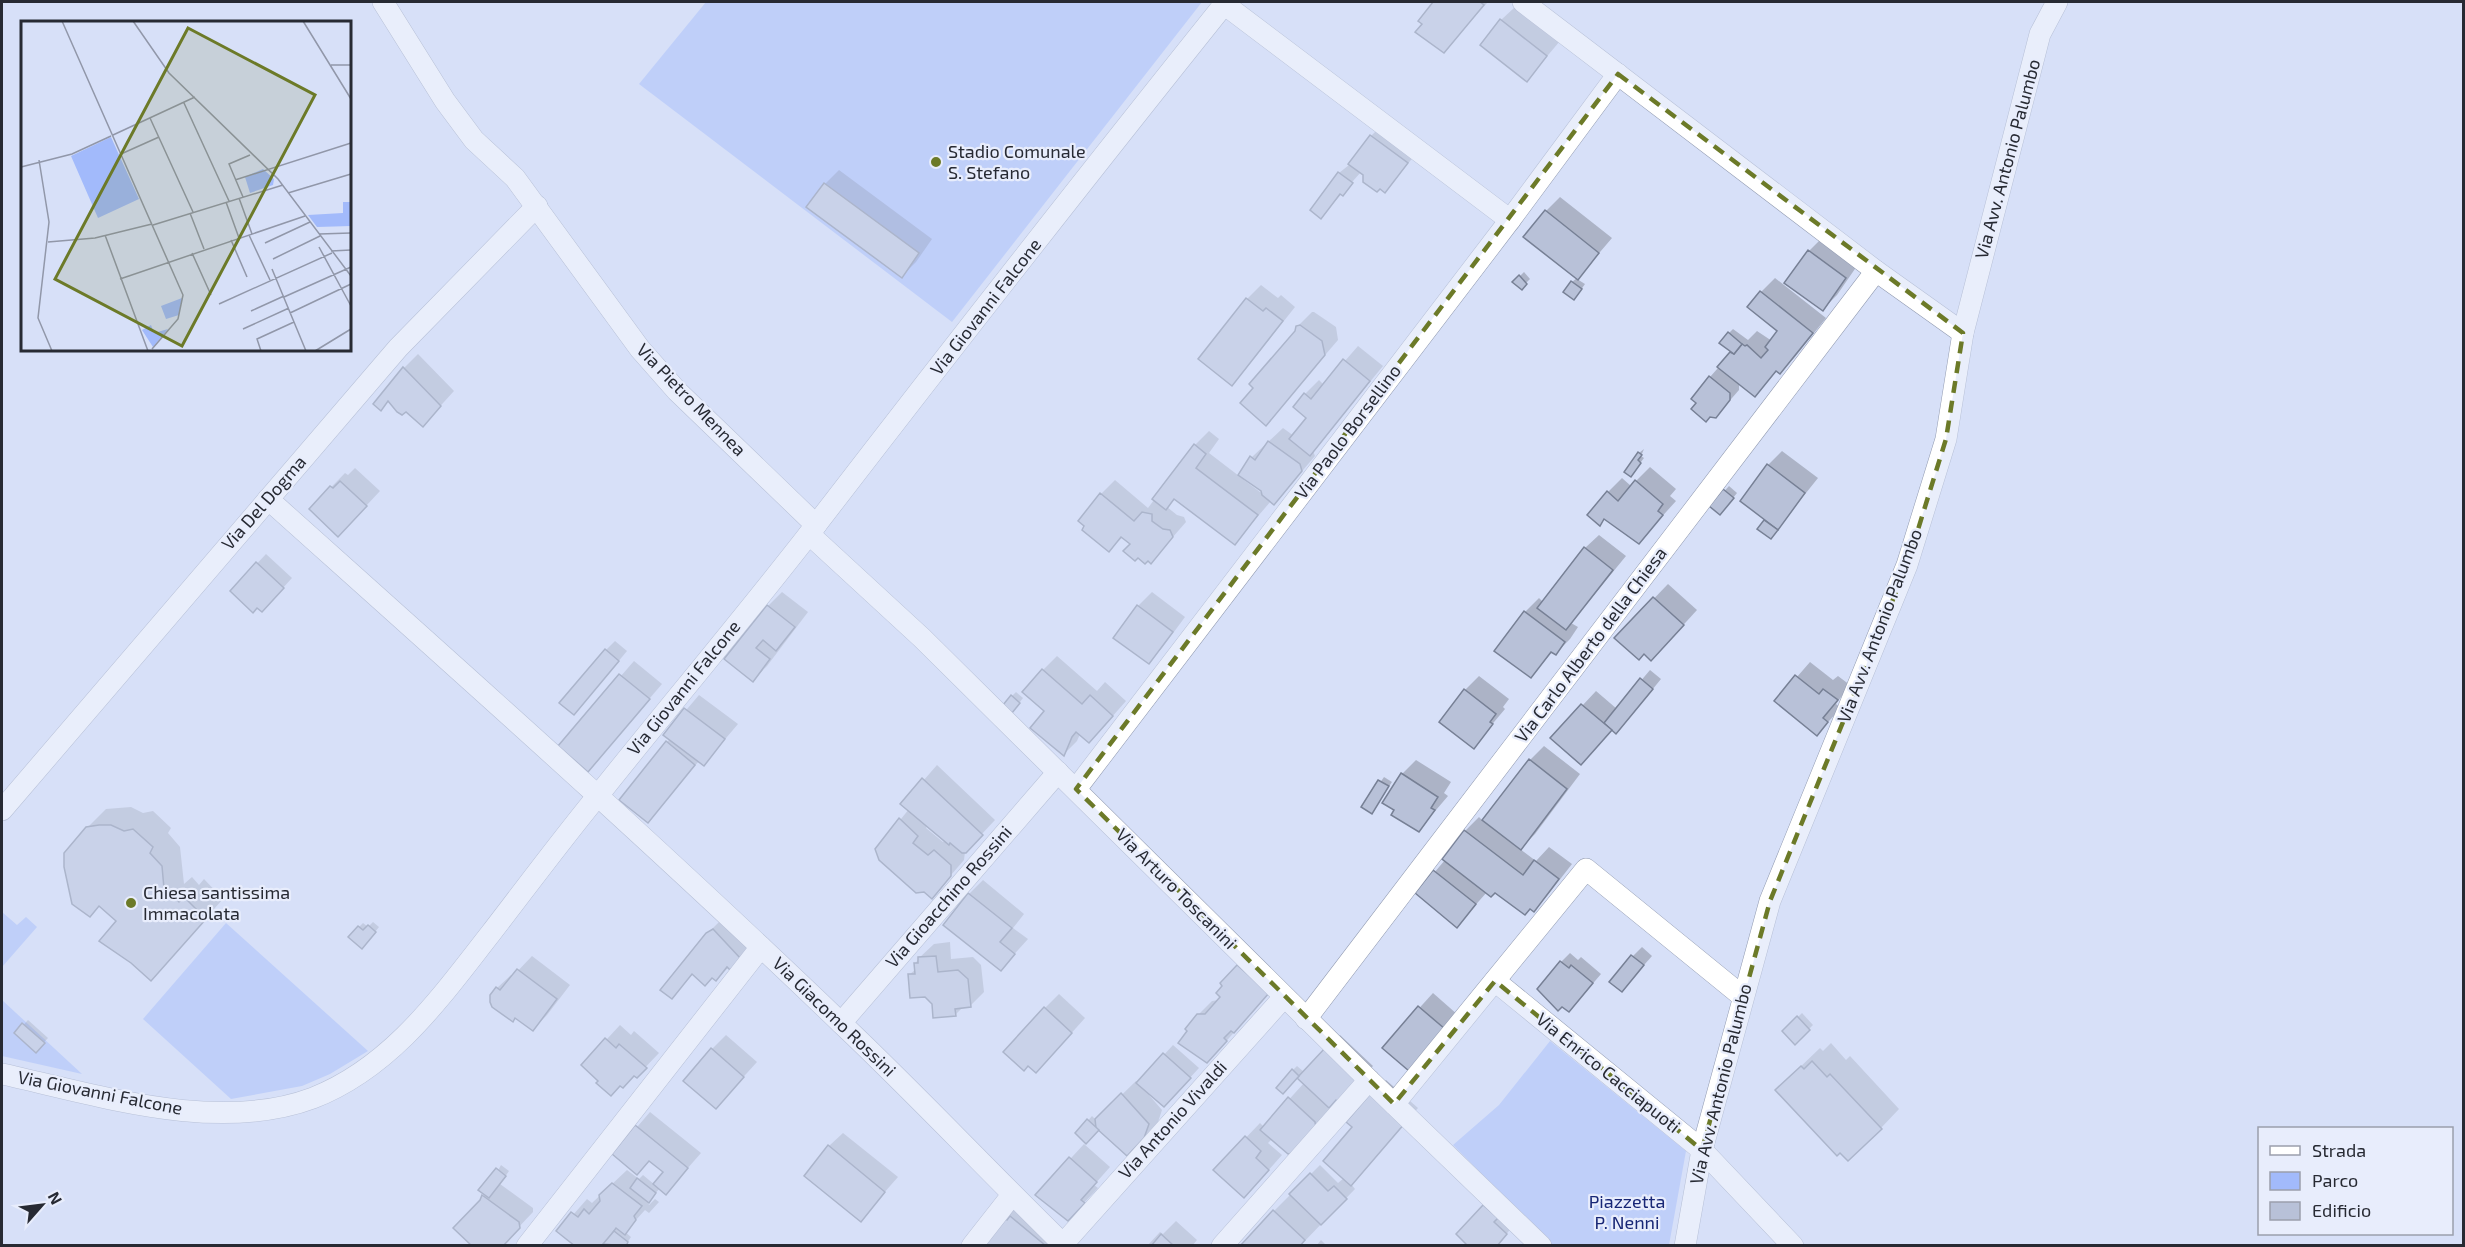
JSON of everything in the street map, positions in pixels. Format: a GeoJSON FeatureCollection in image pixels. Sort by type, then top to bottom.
{"type":"FeatureCollection","features":[{"type":"Feature","properties":{"kind":"street","name":"Via Pietro Mennea"},"geometry":{"type":"LineString","coordinates":[[383,2],[445,101],[474,140],[516,178],[640,349],[677,391],[812,529]]}},
{"type":"Feature","properties":{"kind":"street"},"geometry":{"type":"LineString","coordinates":[[1522,2],[1876,271],[1963,333]]}},
{"type":"Feature","properties":{"kind":"street","name":"Via Avv. Antonio Palumbo"},"geometry":{"type":"LineString","coordinates":[[1685,1245],[1702,1150],[1742,996],[1770,901],[1907,565],[1946,439],[1963,333],[2040,34],[2057,2]]}},
{"type":"Feature","properties":{"kind":"street"},"geometry":{"type":"LineString","coordinates":[[1225,3],[1510,220]]}},
{"type":"Feature","properties":{"kind":"street","name":"Via Giovanni Falcone"},"geometry":{"type":"LineString","coordinates":[[2,1074],[150,1106],[207,1111],[276,1109],[312,1098],[345,1083],[371,1067],[398,1044],[435,1005],[598,795],[812,529],[1225,3]]}},
{"type":"Feature","properties":{"kind":"street","name":"Via Paolo Borsellino"},"geometry":{"type":"LineString","coordinates":[[1076,789],[1510,220],[1618,74]]}},
{"type":"Feature","properties":{"kind":"street","name":"Via Del Dogma"},"geometry":{"type":"LineString","coordinates":[[2,810],[398,348],[537,206]]}},
{"type":"Feature","properties":{"kind":"street","name":"Via Carlo Alberto della Chiesa"},"geometry":{"type":"LineString","coordinates":[[1306,1018],[1876,271]]}},
{"type":"Feature","properties":{"kind":"street","name":"Via Giacomo Rossini"},"geometry":{"type":"LineString","coordinates":[[268,499],[598,795],[761,947],[841,1023],[1064,1245]]}},
{"type":"Feature","properties":{"kind":"street","name":"Via Arturo Toscanini"},"geometry":{"type":"LineString","coordinates":[[812,529],[1284,997],[1540,1245]]}},
{"type":"Feature","properties":{"kind":"street","name":"Via Gioacchino Rossini"},"geometry":{"type":"LineString","coordinates":[[841,1023],[1058,772]]}},
{"type":"Feature","properties":{"kind":"street"},"geometry":{"type":"LineString","coordinates":[[1394,1104],[1587,869],[1742,996]]}},
{"type":"Feature","properties":{"kind":"street"},"geometry":{"type":"LineString","coordinates":[[527,1245],[761,947]]}},
{"type":"Feature","properties":{"kind":"street","name":"Via Enrico Cacciapuoti"},"geometry":{"type":"LineString","coordinates":[[1495,981],[1702,1150],[1793,1245]]}},
{"type":"Feature","properties":{"kind":"street","name":"Via Antonio Vivaldi"},"geometry":{"type":"LineString","coordinates":[[1064,1245],[1284,997]]}},
{"type":"Feature","properties":{"kind":"street"},"geometry":{"type":"LineString","coordinates":[[1222,1245],[1369,1080]]}},
{"type":"Feature","properties":{"kind":"street"},"geometry":{"type":"LineString","coordinates":[[972,1245],[1012,1194]]}},
{"type":"Feature","properties":{"kind":"highlighted area"},"geometry":{"type":"Polygon","coordinates":[[[1618,74],[1963,333],[1946,439],[1907,565],[1770,901],[1702,1150],[1495,981],[1394,1104],[1076,789],[1618,74]]]}},
{"type":"Feature","properties":{"kind":"green space","name":"Stadio Comunale S. Stefano"},"geometry":{"type":"Polygon","coordinates":[[[706,2],[1202,2],[952,322],[639,84],[706,2]]]}},
{"type":"Feature","properties":{"kind":"green space"},"geometry":{"type":"Polygon","coordinates":[[[2,912],[17,925],[26,917],[37,927],[2,967],[2,912]]]}},
{"type":"Feature","properties":{"kind":"green space"},"geometry":{"type":"Polygon","coordinates":[[[226,923],[368,1051],[330,1074],[302,1086],[231,1099],[143,1019],[226,923]]]}},
{"type":"Feature","properties":{"kind":"green space"},"geometry":{"type":"Polygon","coordinates":[[[2,1000],[82,1074],[2,1056],[2,1000]]]}},
{"type":"Feature","properties":{"kind":"green space","name":"Piazzetta P. Nenni"},"geometry":{"type":"Polygon","coordinates":[[[1550,1041],[1686,1151],[1669,1245],[1552,1245],[1453,1145],[1499,1105],[1550,1041]]]}},
{"type":"Feature","properties":{"kind":"building"},"geometry":{"type":"Polygon","coordinates":[[[1433,2],[1480,2],[1484,5],[1444,53],[1415,32],[1422,24],[1418,21],[1433,2]]]}},
{"type":"Feature","properties":{"kind":"building"},"geometry":{"type":"Polygon","coordinates":[[[1500,19],[1547,56],[1527,82],[1480,45],[1500,19]]]}},
{"type":"Feature","properties":{"kind":"building"},"geometry":{"type":"Polygon","coordinates":[[[1370,135],[1408,163],[1385,193],[1380,189],[1377,192],[1363,182],[1363,175],[1348,164],[1370,135]]]}},
{"type":"Feature","properties":{"kind":"building"},"geometry":{"type":"Polygon","coordinates":[[[1338,172],[1353,183],[1343,196],[1340,194],[1321,219],[1310,210],[1338,172]]]}},
{"type":"Feature","properties":{"kind":"building"},"geometry":{"type":"Polygon","coordinates":[[[824,183],[919,253],[902,278],[806,207],[824,183]]]}},
{"type":"Feature","properties":{"kind":"building"},"geometry":{"type":"Polygon","coordinates":[[[1545,210],[1599,253],[1578,280],[1523,237],[1545,210]]]}},
{"type":"Feature","properties":{"kind":"building"},"geometry":{"type":"Polygon","coordinates":[[[1808,250],[1846,278],[1823,311],[1784,283],[1808,250]]]}},
{"type":"Feature","properties":{"kind":"building"},"geometry":{"type":"Polygon","coordinates":[[[1519,275],[1527,284],[1522,290],[1512,282],[1519,275]]]}},
{"type":"Feature","properties":{"kind":"building"},"geometry":{"type":"Polygon","coordinates":[[[1571,281],[1582,289],[1574,300],[1563,292],[1571,281]]]}},
{"type":"Feature","properties":{"kind":"building"},"geometry":{"type":"Polygon","coordinates":[[[1760,291],[1813,333],[1780,374],[1776,371],[1755,397],[1717,367],[1730,352],[1734,354],[1742,344],[1747,345],[1761,358],[1768,350],[1765,347],[1777,331],[1747,307],[1760,291]]]}},
{"type":"Feature","properties":{"kind":"building"},"geometry":{"type":"Polygon","coordinates":[[[1246,298],[1263,311],[1266,308],[1283,321],[1232,386],[1198,359],[1246,298]]]}},
{"type":"Feature","properties":{"kind":"building"},"geometry":{"type":"Polygon","coordinates":[[[1300,325],[1322,341],[1325,355],[1266,426],[1240,403],[1253,388],[1249,384],[1295,331],[1296,326],[1300,325]]]}},
{"type":"Feature","properties":{"kind":"building"},"geometry":{"type":"Polygon","coordinates":[[[1728,332],[1742,344],[1734,354],[1719,343],[1728,332]]]}},
{"type":"Feature","properties":{"kind":"building"},"geometry":{"type":"Polygon","coordinates":[[[1343,359],[1370,381],[1310,456],[1289,439],[1306,418],[1293,407],[1304,393],[1311,399],[1343,359]]]}},
{"type":"Feature","properties":{"kind":"building"},"geometry":{"type":"Polygon","coordinates":[[[403,367],[441,406],[423,427],[406,412],[402,415],[397,412],[388,401],[381,411],[373,404],[403,367]]]}},
{"type":"Feature","properties":{"kind":"building"},"geometry":{"type":"Polygon","coordinates":[[[1709,376],[1730,393],[1730,400],[1716,418],[1710,417],[1706,422],[1691,409],[1696,403],[1691,399],[1709,376]]]}},
{"type":"Feature","properties":{"kind":"building"},"geometry":{"type":"Polygon","coordinates":[[[1268,441],[1300,464],[1302,471],[1274,505],[1262,495],[1261,491],[1238,475],[1250,456],[1255,460],[1268,441]]]}},
{"type":"Feature","properties":{"kind":"building"},"geometry":{"type":"Polygon","coordinates":[[[1194,444],[1206,454],[1196,468],[1258,515],[1235,545],[1174,499],[1166,510],[1152,499],[1194,444]]]}},
{"type":"Feature","properties":{"kind":"building"},"geometry":{"type":"Polygon","coordinates":[[[1638,452],[1642,455],[1638,460],[1641,463],[1631,477],[1624,472],[1638,452]]]}},
{"type":"Feature","properties":{"kind":"building"},"geometry":{"type":"Polygon","coordinates":[[[1767,464],[1805,493],[1778,530],[1740,501],[1767,464]]]}},
{"type":"Feature","properties":{"kind":"building"},"geometry":{"type":"Polygon","coordinates":[[[1635,480],[1663,504],[1658,511],[1663,515],[1639,544],[1604,519],[1600,526],[1587,515],[1607,491],[1618,501],[1635,480]]]}},
{"type":"Feature","properties":{"kind":"building"},"geometry":{"type":"Polygon","coordinates":[[[340,481],[367,506],[338,537],[309,509],[330,486],[333,488],[340,481]]]}},
{"type":"Feature","properties":{"kind":"building"},"geometry":{"type":"Polygon","coordinates":[[[1723,489],[1734,498],[1720,515],[1709,506],[1723,489]]]}},
{"type":"Feature","properties":{"kind":"building"},"geometry":{"type":"Polygon","coordinates":[[[1100,493],[1134,521],[1142,512],[1152,514],[1152,521],[1163,529],[1170,530],[1173,537],[1151,564],[1148,561],[1145,564],[1138,558],[1135,561],[1123,551],[1130,544],[1121,537],[1109,552],[1082,530],[1084,526],[1078,521],[1100,493]]]}},
{"type":"Feature","properties":{"kind":"building"},"geometry":{"type":"Polygon","coordinates":[[[1764,520],[1778,530],[1771,539],[1757,529],[1764,520]]]}},
{"type":"Feature","properties":{"kind":"building"},"geometry":{"type":"Polygon","coordinates":[[[1584,547],[1613,570],[1566,630],[1537,608],[1584,547]]]}},
{"type":"Feature","properties":{"kind":"building"},"geometry":{"type":"Polygon","coordinates":[[[256,562],[284,588],[262,612],[257,608],[253,613],[230,591],[256,562]]]}},
{"type":"Feature","properties":{"kind":"building"},"geometry":{"type":"Polygon","coordinates":[[[1653,597],[1684,625],[1651,661],[1644,654],[1639,660],[1614,638],[1653,597]]]}},
{"type":"Feature","properties":{"kind":"building"},"geometry":{"type":"Polygon","coordinates":[[[767,605],[795,627],[776,651],[763,640],[756,648],[770,659],[753,682],[724,659],[767,605]]]}},
{"type":"Feature","properties":{"kind":"building"},"geometry":{"type":"Polygon","coordinates":[[[1137,605],[1173,632],[1149,664],[1113,638],[1137,605]]]}},
{"type":"Feature","properties":{"kind":"building"},"geometry":{"type":"Polygon","coordinates":[[[1524,611],[1565,642],[1556,655],[1551,652],[1531,678],[1494,651],[1524,611]]]}},
{"type":"Feature","properties":{"kind":"building"},"geometry":{"type":"Polygon","coordinates":[[[605,649],[619,661],[574,715],[559,703],[605,649]]]}},
{"type":"Feature","properties":{"kind":"building"},"geometry":{"type":"Polygon","coordinates":[[[1042,669],[1082,704],[1090,695],[1113,716],[1089,743],[1076,732],[1064,756],[1030,728],[1044,711],[1022,692],[1042,669]]]}},
{"type":"Feature","properties":{"kind":"building"},"geometry":{"type":"Polygon","coordinates":[[[619,674],[650,699],[588,772],[558,746],[619,674]]]}},
{"type":"Feature","properties":{"kind":"building"},"geometry":{"type":"Polygon","coordinates":[[[1795,675],[1819,694],[1823,689],[1838,700],[1823,718],[1828,722],[1817,736],[1774,701],[1795,675]]]}},
{"type":"Feature","properties":{"kind":"building"},"geometry":{"type":"Polygon","coordinates":[[[1640,678],[1653,689],[1616,734],[1604,723],[1640,678]]]}},
{"type":"Feature","properties":{"kind":"building"},"geometry":{"type":"Polygon","coordinates":[[[1464,689],[1496,714],[1490,722],[1493,724],[1474,749],[1439,722],[1464,689]]]}},
{"type":"Feature","properties":{"kind":"building"},"geometry":{"type":"Polygon","coordinates":[[[1011,695],[1020,703],[1012,713],[1003,705],[1011,695]]]}},
{"type":"Feature","properties":{"kind":"building"},"geometry":{"type":"Polygon","coordinates":[[[1581,704],[1612,730],[1581,765],[1550,738],[1581,704]]]}},
{"type":"Feature","properties":{"kind":"building"},"geometry":{"type":"Polygon","coordinates":[[[684,708],[725,739],[704,766],[663,735],[684,708]]]}},
{"type":"Feature","properties":{"kind":"building"},"geometry":{"type":"Polygon","coordinates":[[[666,741],[695,765],[648,823],[619,800],[666,741]]]}},
{"type":"Feature","properties":{"kind":"building"},"geometry":{"type":"Polygon","coordinates":[[[1529,759],[1567,789],[1521,850],[1482,820],[1529,759]]]}},
{"type":"Feature","properties":{"kind":"building"},"geometry":{"type":"Polygon","coordinates":[[[1401,773],[1438,797],[1431,808],[1435,810],[1419,832],[1391,815],[1394,810],[1382,803],[1401,773]]]}},
{"type":"Feature","properties":{"kind":"building"},"geometry":{"type":"Polygon","coordinates":[[[922,778],[983,835],[966,853],[962,853],[950,843],[949,845],[900,804],[922,778]]]}},
{"type":"Feature","properties":{"kind":"building"},"geometry":{"type":"Polygon","coordinates":[[[1378,780],[1389,786],[1372,814],[1361,807],[1378,780]]]}},
{"type":"Feature","properties":{"kind":"building"},"geometry":{"type":"Polygon","coordinates":[[[899,818],[918,836],[913,843],[928,855],[934,850],[951,865],[951,876],[932,899],[924,892],[916,893],[879,860],[875,849],[899,818]]]}},
{"type":"Feature","properties":{"kind":"building","name":"Chiesa santissima Immacolata"},"geometry":{"type":"Polygon","coordinates":[[[111,825],[124,831],[133,829],[153,847],[150,853],[162,866],[165,900],[172,894],[179,902],[184,897],[206,919],[151,981],[131,963],[99,941],[116,921],[99,906],[90,917],[72,904],[64,867],[64,853],[86,827],[111,825]]]}},
{"type":"Feature","properties":{"kind":"building"},"geometry":{"type":"Polygon","coordinates":[[[1464,830],[1523,875],[1534,860],[1559,879],[1534,912],[1530,909],[1525,915],[1495,893],[1491,897],[1442,859],[1464,830]]]}},
{"type":"Feature","properties":{"kind":"building"},"geometry":{"type":"Polygon","coordinates":[[[1433,870],[1476,904],[1457,928],[1415,893],[1433,870]]]}},
{"type":"Feature","properties":{"kind":"building"},"geometry":{"type":"Polygon","coordinates":[[[968,893],[1012,928],[1000,942],[1015,954],[1001,971],[943,925],[968,893]]]}},
{"type":"Feature","properties":{"kind":"building"},"geometry":{"type":"Polygon","coordinates":[[[368,925],[376,932],[362,949],[348,937],[358,926],[363,930],[368,925]]]}},
{"type":"Feature","properties":{"kind":"building"},"geometry":{"type":"Polygon","coordinates":[[[713,929],[741,959],[730,970],[727,967],[716,981],[712,978],[705,986],[692,974],[672,999],[660,990],[706,933],[713,929]]]}},
{"type":"Feature","properties":{"kind":"building"},"geometry":{"type":"Polygon","coordinates":[[[1631,955],[1644,965],[1622,992],[1609,982],[1631,955]]]}},
{"type":"Feature","properties":{"kind":"building"},"geometry":{"type":"Polygon","coordinates":[[[936,956],[938,972],[958,970],[968,979],[971,1007],[955,1009],[956,1016],[933,1018],[932,1004],[925,997],[910,998],[908,974],[915,974],[914,963],[918,963],[918,957],[936,956]]]}},
{"type":"Feature","properties":{"kind":"building"},"geometry":{"type":"Polygon","coordinates":[[[1560,961],[1569,968],[1571,965],[1593,983],[1569,1012],[1562,1007],[1558,1011],[1537,989],[1560,961]]]}},
{"type":"Feature","properties":{"kind":"building"},"geometry":{"type":"Polygon","coordinates":[[[1237,965],[1269,993],[1234,1033],[1231,1031],[1224,1038],[1227,1041],[1207,1063],[1178,1043],[1187,1031],[1185,1029],[1197,1014],[1205,1014],[1220,997],[1216,993],[1222,986],[1220,983],[1237,965]]]}},
{"type":"Feature","properties":{"kind":"building"},"geometry":{"type":"Polygon","coordinates":[[[517,969],[557,999],[533,1031],[515,1018],[513,1022],[492,1007],[490,1002],[490,995],[496,987],[500,990],[517,969]]]}},
{"type":"Feature","properties":{"kind":"building"},"geometry":{"type":"Polygon","coordinates":[[[1418,1006],[1445,1029],[1409,1071],[1382,1048],[1418,1006]]]}},
{"type":"Feature","properties":{"kind":"building"},"geometry":{"type":"Polygon","coordinates":[[[1044,1007],[1072,1033],[1036,1073],[1028,1066],[1024,1071],[1003,1052],[1044,1007]]]}},
{"type":"Feature","properties":{"kind":"building"},"geometry":{"type":"Polygon","coordinates":[[[1797,1016],[1810,1030],[1795,1045],[1782,1031],[1797,1016]]]}},
{"type":"Feature","properties":{"kind":"building"},"geometry":{"type":"Polygon","coordinates":[[[22,1023],[45,1043],[36,1053],[14,1033],[22,1023]]]}},
{"type":"Feature","properties":{"kind":"building"},"geometry":{"type":"Polygon","coordinates":[[[605,1038],[616,1048],[619,1044],[647,1068],[637,1078],[634,1076],[623,1088],[620,1086],[611,1096],[581,1065],[605,1038]]]}},
{"type":"Feature","properties":{"kind":"building"},"geometry":{"type":"Polygon","coordinates":[[[711,1048],[744,1077],[716,1109],[683,1081],[711,1048]]]}},
{"type":"Feature","properties":{"kind":"building"},"geometry":{"type":"Polygon","coordinates":[[[1325,1048],[1360,1081],[1339,1103],[1336,1100],[1329,1108],[1297,1078],[1325,1048]]]}},
{"type":"Feature","properties":{"kind":"building"},"geometry":{"type":"Polygon","coordinates":[[[1163,1053],[1191,1078],[1164,1107],[1136,1083],[1163,1053]]]}},
{"type":"Feature","properties":{"kind":"building"},"geometry":{"type":"Polygon","coordinates":[[[1812,1061],[1827,1077],[1830,1074],[1882,1129],[1848,1161],[1840,1153],[1837,1156],[1775,1090],[1801,1066],[1804,1069],[1812,1061]]]}},
{"type":"Feature","properties":{"kind":"building"},"geometry":{"type":"Polygon","coordinates":[[[1292,1069],[1299,1076],[1283,1094],[1276,1088],[1292,1069]]]}},
{"type":"Feature","properties":{"kind":"building"},"geometry":{"type":"Polygon","coordinates":[[[1121,1093],[1149,1124],[1144,1138],[1127,1156],[1096,1128],[1095,1119],[1121,1093]]]}},
{"type":"Feature","properties":{"kind":"building"},"geometry":{"type":"Polygon","coordinates":[[[1371,1093],[1405,1123],[1351,1186],[1323,1161],[1352,1127],[1346,1122],[1371,1093]]]}},
{"type":"Feature","properties":{"kind":"building"},"geometry":{"type":"Polygon","coordinates":[[[1288,1097],[1315,1122],[1316,1128],[1293,1153],[1288,1154],[1260,1130],[1288,1097]]]}},
{"type":"Feature","properties":{"kind":"building"},"geometry":{"type":"Polygon","coordinates":[[[1087,1119],[1099,1130],[1086,1144],[1075,1133],[1087,1119]]]}},
{"type":"Feature","properties":{"kind":"building"},"geometry":{"type":"Polygon","coordinates":[[[635,1125],[688,1168],[666,1195],[653,1184],[663,1172],[649,1161],[637,1175],[612,1154],[635,1125]]]}},
{"type":"Feature","properties":{"kind":"building"},"geometry":{"type":"Polygon","coordinates":[[[1245,1136],[1261,1151],[1256,1158],[1269,1170],[1244,1198],[1213,1170],[1245,1136]]]}},
{"type":"Feature","properties":{"kind":"building"},"geometry":{"type":"Polygon","coordinates":[[[828,1145],[885,1192],[861,1222],[804,1176],[828,1145]]]}},
{"type":"Feature","properties":{"kind":"building"},"geometry":{"type":"Polygon","coordinates":[[[1069,1157],[1097,1182],[1081,1200],[1085,1203],[1068,1221],[1035,1195],[1069,1157]]]}},
{"type":"Feature","properties":{"kind":"building"},"geometry":{"type":"Polygon","coordinates":[[[496,1168],[506,1176],[489,1198],[478,1190],[496,1168]]]}},
{"type":"Feature","properties":{"kind":"building"},"geometry":{"type":"Polygon","coordinates":[[[1310,1173],[1328,1191],[1334,1186],[1347,1199],[1321,1225],[1289,1194],[1310,1173]]]}},
{"type":"Feature","properties":{"kind":"building"},"geometry":{"type":"Polygon","coordinates":[[[637,1178],[656,1193],[649,1203],[630,1188],[637,1178]]]}},
{"type":"Feature","properties":{"kind":"building"},"geometry":{"type":"Polygon","coordinates":[[[612,1183],[642,1206],[634,1216],[636,1220],[625,1235],[616,1228],[603,1246],[575,1246],[556,1231],[571,1212],[578,1217],[584,1209],[589,1214],[600,1201],[599,1195],[612,1183]]]}},
{"type":"Feature","properties":{"kind":"building"},"geometry":{"type":"Polygon","coordinates":[[[482,1195],[519,1222],[520,1228],[503,1246],[472,1246],[453,1228],[482,1195]]]}},
{"type":"Feature","properties":{"kind":"building"},"geometry":{"type":"Polygon","coordinates":[[[1483,1205],[1498,1218],[1494,1222],[1507,1234],[1497,1246],[1468,1246],[1456,1234],[1483,1205]]]}},
{"type":"Feature","properties":{"kind":"building"},"geometry":{"type":"Polygon","coordinates":[[[1273,1210],[1305,1240],[1300,1246],[1240,1246],[1273,1210]]]}},
{"type":"Feature","properties":{"kind":"building"},"geometry":{"type":"Polygon","coordinates":[[[1010,1216],[1046,1246],[980,1246],[1003,1217],[1007,1220],[1010,1216]]]}},
{"type":"Feature","properties":{"kind":"building"},"geometry":{"type":"Polygon","coordinates":[[[614,1231],[628,1242],[626,1246],[603,1244],[614,1231]]]}},
{"type":"Feature","properties":{"kind":"building"},"geometry":{"type":"Polygon","coordinates":[[[1161,1234],[1174,1246],[1151,1246],[1161,1234]]]}},
{"type":"Feature","properties":{"kind":"place","name":"Stadio Comunale S. Stefano"},"geometry":{"type":"Point","coordinates":[936,162]}},
{"type":"Feature","properties":{"kind":"place","name":"Chiesa santissima Immacolata"},"geometry":{"type":"Point","coordinates":[131,903]}}]}
